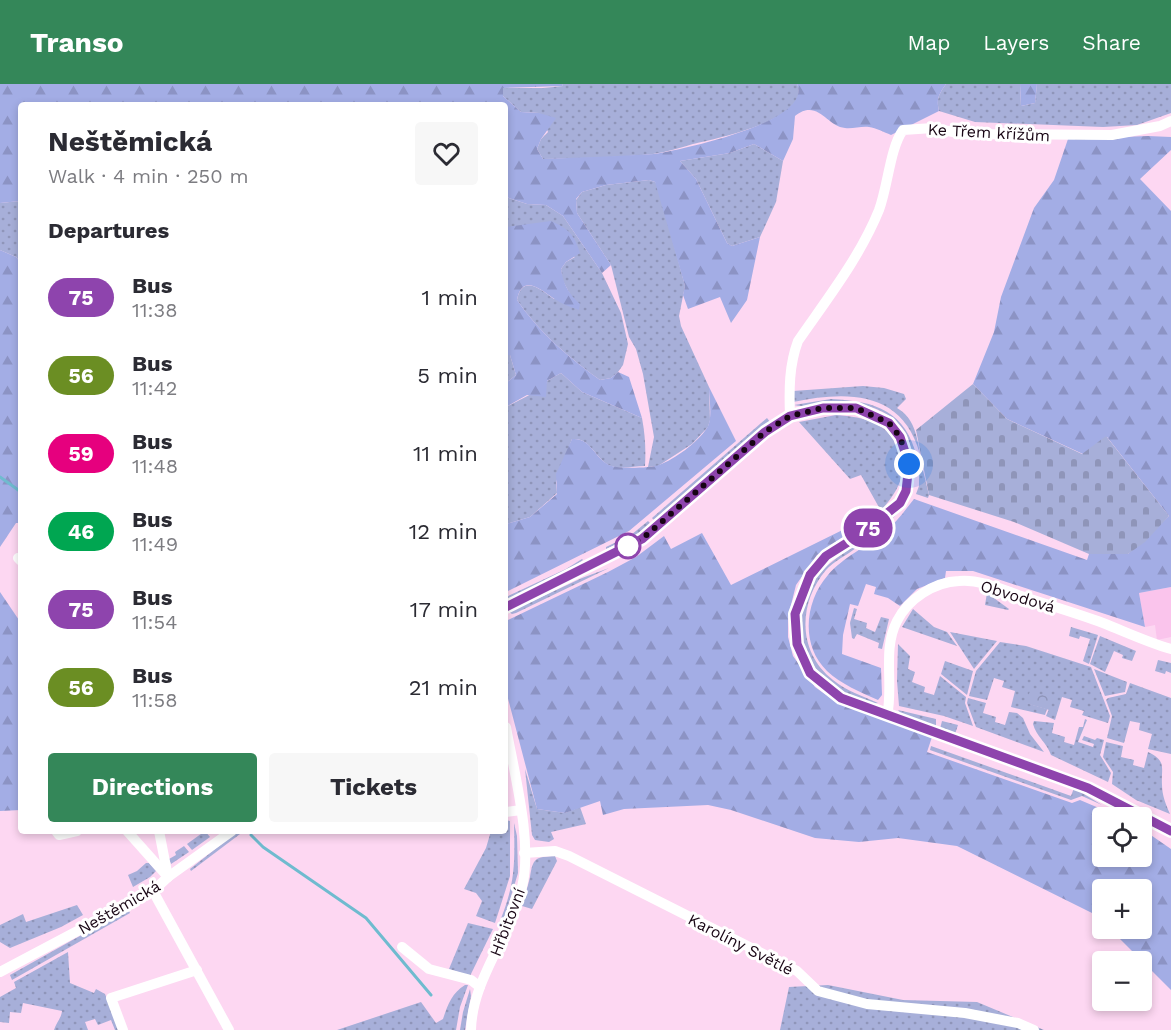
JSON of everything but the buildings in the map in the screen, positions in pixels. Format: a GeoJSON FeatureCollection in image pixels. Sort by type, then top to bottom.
{"type":"FeatureCollection","features":[{"type":"Feature","properties":{"kind":"street","name":"Ke Třem křížům"},"geometry":{"type":"LineString","coordinates":[[790,416],[793,354],[798,341],[850,266],[878,212],[887,187],[897,139],[903,130],[933,128],[963,134],[1112,135],[1160,126],[1171,121]]}},
{"type":"Feature","properties":{"kind":"street"},"geometry":{"type":"LineString","coordinates":[[508,606],[642,539],[765,432],[790,416],[823,408],[856,408],[889,423],[900,437],[909,464],[906,491],[900,503],[861,534],[826,556],[810,575],[795,614],[797,644],[810,673],[841,698],[1088,788],[1171,831]]}},
{"type":"Feature","properties":{"kind":"street","name":"Obvodová"},"geometry":{"type":"LineString","coordinates":[[886,716],[890,704],[889,656],[896,621],[918,596],[958,581],[981,582],[1171,649]]}},
{"type":"Feature","properties":{"kind":"street","name":"Hřbitovní"},"geometry":{"type":"LineString","coordinates":[[471,1030],[480,987],[511,919],[522,886],[524,853],[521,810],[508,738]]}},
{"type":"Feature","properties":{"kind":"street"},"geometry":{"type":"LineString","coordinates":[[508,812],[521,810]]}},
{"type":"Feature","properties":{"kind":"street"},"geometry":{"type":"LineString","coordinates":[[131,834],[168,877]]}},
{"type":"Feature","properties":{"kind":"street"},"geometry":{"type":"LineString","coordinates":[[160,834],[168,877]]}},
{"type":"Feature","properties":{"kind":"street","name":"Neštěmická"},"geometry":{"type":"LineString","coordinates":[[0,972],[153,891],[168,877],[228,834]]}},
{"type":"Feature","properties":{"kind":"street","name":"Karolíny Světlé"},"geometry":{"type":"LineString","coordinates":[[524,853],[555,851],[569,856],[797,971],[818,991],[867,1004],[965,1013],[1018,1023],[1034,1030]]}},
{"type":"Feature","properties":{"kind":"street"},"geometry":{"type":"LineString","coordinates":[[153,891],[229,1030]]}},
{"type":"Feature","properties":{"kind":"street"},"geometry":{"type":"LineString","coordinates":[[402,947],[429,969],[471,980],[480,987]]}},
{"type":"Feature","properties":{"kind":"street"},"geometry":{"type":"LineString","coordinates":[[123,1030],[111,998],[196,969]]}},
{"type":"Feature","properties":{"kind":"shaded area"},"geometry":{"type":"Polygon","coordinates":[[[1171,587],[1171,637],[1157,640],[1155,625],[1145,627],[1139,593],[1171,587]]]}},
{"type":"Feature","properties":{"kind":"green space"},"geometry":{"type":"Polygon","coordinates":[[[0,84],[562,84],[563,86],[503,88],[503,96],[521,112],[539,113],[556,118],[541,139],[537,149],[543,159],[654,154],[715,140],[766,122],[785,110],[797,98],[797,84],[946,84],[939,97],[939,111],[891,135],[869,127],[839,126],[810,110],[795,116],[793,139],[783,161],[754,144],[730,153],[680,161],[696,179],[727,243],[732,246],[760,237],[747,300],[731,323],[720,297],[688,309],[683,295],[685,286],[655,182],[649,180],[606,185],[582,192],[576,199],[577,213],[611,265],[602,273],[563,216],[546,205],[527,204],[508,198],[508,102],[18,102],[18,201],[0,203],[0,84]]]}},
{"type":"Feature","properties":{"kind":"green space"},"geometry":{"type":"Polygon","coordinates":[[[562,84],[797,84],[798,96],[791,107],[777,117],[759,125],[668,151],[625,156],[543,159],[537,149],[541,139],[548,132],[539,113],[521,112],[503,96],[503,88],[543,88],[563,86],[562,84]]]}},
{"type":"Feature","properties":{"kind":"green space"},"geometry":{"type":"Polygon","coordinates":[[[946,84],[1020,84],[1021,106],[1035,103],[1037,84],[1171,84],[1171,113],[1137,125],[1103,127],[975,122],[939,111],[939,97],[946,84]]]}},
{"type":"Feature","properties":{"kind":"green space"},"geometry":{"type":"Polygon","coordinates":[[[1020,84],[1037,84],[1035,103],[1021,106],[1020,84]]]}},
{"type":"Feature","properties":{"kind":"green space"},"geometry":{"type":"Polygon","coordinates":[[[1171,137],[1171,150],[1140,179],[1171,211],[1171,587],[1139,593],[1145,627],[973,571],[946,571],[945,578],[917,589],[900,606],[888,598],[874,594],[876,587],[866,584],[858,606],[850,604],[843,635],[842,654],[881,668],[882,695],[878,700],[838,680],[818,660],[809,636],[810,610],[814,597],[834,569],[886,531],[914,499],[1087,560],[1089,554],[1128,554],[1169,516],[1107,437],[1083,454],[1007,419],[973,384],[994,332],[1001,297],[1034,208],[1054,180],[1068,139],[1171,137]]]}},
{"type":"Feature","properties":{"kind":"green space"},"geometry":{"type":"Polygon","coordinates":[[[754,144],[783,161],[776,202],[760,237],[732,246],[727,243],[696,179],[680,161],[730,153],[754,144]]]}},
{"type":"Feature","properties":{"kind":"green space"},"geometry":{"type":"Polygon","coordinates":[[[649,180],[658,186],[685,286],[679,316],[681,326],[709,387],[710,420],[708,427],[692,444],[658,466],[648,467],[654,437],[643,374],[636,349],[629,337],[611,265],[577,213],[576,200],[582,192],[606,185],[649,180]]]}},
{"type":"Feature","properties":{"kind":"green space"},"geometry":{"type":"Polygon","coordinates":[[[508,198],[527,204],[546,205],[563,216],[602,273],[621,313],[628,344],[623,365],[611,378],[600,380],[577,363],[544,333],[517,300],[523,287],[528,285],[538,288],[554,299],[571,296],[562,279],[561,269],[566,262],[575,257],[516,227],[508,227],[508,198]]]}},
{"type":"Feature","properties":{"kind":"green space"},"geometry":{"type":"Polygon","coordinates":[[[18,201],[18,259],[0,250],[0,203],[18,201]]]}},
{"type":"Feature","properties":{"kind":"green space"},"geometry":{"type":"Polygon","coordinates":[[[551,221],[570,233],[580,253],[566,262],[561,269],[567,288],[580,304],[579,310],[527,285],[519,292],[517,300],[534,322],[555,343],[600,380],[611,378],[618,372],[629,377],[642,418],[582,392],[561,373],[547,381],[546,397],[527,395],[508,406],[508,381],[516,375],[510,355],[508,355],[508,227],[551,221]]]}},
{"type":"Feature","properties":{"kind":"green space"},"geometry":{"type":"Polygon","coordinates":[[[0,250],[18,259],[18,523],[0,547],[0,250]]]}},
{"type":"Feature","properties":{"kind":"green space"},"geometry":{"type":"Polygon","coordinates":[[[508,355],[510,355],[516,375],[508,381],[508,355]]]}},
{"type":"Feature","properties":{"kind":"green space"},"geometry":{"type":"Polygon","coordinates":[[[561,373],[582,392],[642,418],[645,466],[622,468],[609,465],[585,442],[572,439],[556,482],[557,493],[530,517],[508,523],[508,406],[545,387],[547,381],[561,373]]]}},
{"type":"Feature","properties":{"kind":"green space"},"geometry":{"type":"Polygon","coordinates":[[[973,384],[1007,419],[1082,454],[1106,436],[1169,516],[1145,542],[1128,554],[1089,554],[1014,522],[929,495],[916,430],[973,384]]]}},
{"type":"Feature","properties":{"kind":"green space"},"geometry":{"type":"Polygon","coordinates":[[[863,386],[884,388],[904,394],[906,399],[897,408],[911,422],[920,454],[912,433],[900,417],[870,400],[833,396],[793,402],[793,391],[863,386]]]}},
{"type":"Feature","properties":{"kind":"green space"},"geometry":{"type":"Polygon","coordinates":[[[709,387],[736,441],[629,531],[508,591],[508,523],[530,517],[557,494],[556,474],[572,439],[579,439],[589,445],[601,459],[612,466],[650,467],[672,459],[698,439],[709,424],[709,387]]]}},
{"type":"Feature","properties":{"kind":"green space"},"geometry":{"type":"Polygon","coordinates":[[[831,399],[862,402],[887,412],[905,429],[917,458],[913,460],[909,440],[897,422],[871,407],[851,402],[794,405],[831,399]]]}},
{"type":"Feature","properties":{"kind":"green space"},"geometry":{"type":"Polygon","coordinates":[[[836,415],[867,420],[876,424],[890,435],[895,444],[899,454],[901,478],[881,511],[861,475],[850,479],[799,422],[836,415]]]}},
{"type":"Feature","properties":{"kind":"green space"},"geometry":{"type":"Polygon","coordinates":[[[767,418],[770,422],[655,521],[652,518],[767,418]]]}},
{"type":"Feature","properties":{"kind":"green space"},"geometry":{"type":"Polygon","coordinates":[[[921,462],[928,498],[916,494],[919,486],[919,463],[921,462]]]}},
{"type":"Feature","properties":{"kind":"green space"},"geometry":{"type":"Polygon","coordinates":[[[910,498],[885,525],[826,570],[810,597],[806,612],[808,642],[821,669],[843,687],[878,703],[866,703],[842,692],[816,669],[803,642],[800,614],[805,596],[813,581],[825,568],[885,524],[910,498]]]}},
{"type":"Feature","properties":{"kind":"green space"},"geometry":{"type":"Polygon","coordinates":[[[881,511],[817,555],[796,585],[788,617],[788,637],[793,656],[815,687],[836,702],[932,737],[927,752],[1072,803],[1080,800],[1096,807],[1092,807],[1092,867],[1152,867],[1152,836],[1171,849],[1171,990],[1152,971],[1152,951],[1132,951],[1120,939],[1152,939],[1152,879],[1092,879],[1092,913],[957,846],[898,838],[859,842],[815,838],[731,810],[708,805],[624,809],[603,815],[600,801],[565,813],[537,809],[508,699],[508,620],[636,557],[664,536],[671,549],[702,533],[731,585],[881,511]]]}},
{"type":"Feature","properties":{"kind":"green space"},"geometry":{"type":"Polygon","coordinates":[[[648,521],[651,524],[633,537],[606,549],[631,535],[648,521]]]}},
{"type":"Feature","properties":{"kind":"green space"},"geometry":{"type":"Polygon","coordinates":[[[583,560],[564,573],[508,600],[508,596],[583,560]]]}},
{"type":"Feature","properties":{"kind":"green space"},"geometry":{"type":"Polygon","coordinates":[[[609,568],[516,613],[509,612],[582,578],[609,568]]]}},
{"type":"Feature","properties":{"kind":"green space"},"geometry":{"type":"Polygon","coordinates":[[[0,592],[18,619],[18,810],[0,811],[0,592]]]}},
{"type":"Feature","properties":{"kind":"green space"},"geometry":{"type":"Polygon","coordinates":[[[987,593],[1009,609],[985,605],[987,593]]]}},
{"type":"Feature","properties":{"kind":"green space"},"geometry":{"type":"Polygon","coordinates":[[[854,608],[857,609],[854,619],[867,623],[866,628],[875,632],[881,617],[889,619],[882,649],[878,648],[879,643],[857,634],[854,639],[852,638],[850,623],[854,608]]]}},
{"type":"Feature","properties":{"kind":"green space"},"geometry":{"type":"Polygon","coordinates":[[[913,609],[934,627],[947,632],[957,646],[902,627],[913,609]]]}},
{"type":"Feature","properties":{"kind":"green space"},"geometry":{"type":"Polygon","coordinates":[[[1071,627],[1098,635],[1089,664],[1083,661],[1090,639],[1069,636],[1071,627]]]}},
{"type":"Feature","properties":{"kind":"green space"},"geometry":{"type":"Polygon","coordinates":[[[950,632],[997,641],[974,669],[950,632]]]}},
{"type":"Feature","properties":{"kind":"green space"},"geometry":{"type":"Polygon","coordinates":[[[1100,636],[1136,651],[1132,661],[1122,658],[1123,655],[1114,651],[1105,672],[1090,664],[1100,636]]]}},
{"type":"Feature","properties":{"kind":"green space"},"geometry":{"type":"Polygon","coordinates":[[[1000,642],[1026,646],[1091,667],[1110,716],[1108,723],[1082,715],[1084,711],[1070,707],[1072,700],[1062,697],[1055,720],[1046,716],[1049,709],[1026,703],[1047,709],[1045,715],[1011,707],[1015,691],[1002,687],[1004,681],[994,678],[987,700],[969,696],[976,671],[1000,642]]]}},
{"type":"Feature","properties":{"kind":"green space"},"geometry":{"type":"Polygon","coordinates":[[[898,644],[910,656],[908,669],[915,672],[912,682],[925,687],[924,692],[934,695],[940,676],[966,697],[965,703],[973,726],[944,716],[899,706],[898,644]]]}},
{"type":"Feature","properties":{"kind":"green space"},"geometry":{"type":"Polygon","coordinates":[[[1158,660],[1171,663],[1171,673],[1155,671],[1158,660]]]}},
{"type":"Feature","properties":{"kind":"green space"},"geometry":{"type":"Polygon","coordinates":[[[945,661],[973,671],[967,695],[941,674],[945,661]]]}},
{"type":"Feature","properties":{"kind":"green space"},"geometry":{"type":"Polygon","coordinates":[[[1094,669],[1127,682],[1125,692],[1105,696],[1094,669]]]}},
{"type":"Feature","properties":{"kind":"green space"},"geometry":{"type":"Polygon","coordinates":[[[1130,683],[1171,698],[1171,754],[1148,749],[1152,734],[1139,730],[1140,723],[1130,721],[1124,743],[1107,738],[1112,716],[1106,700],[1126,694],[1130,683]]]}},
{"type":"Feature","properties":{"kind":"green space"},"geometry":{"type":"Polygon","coordinates":[[[1030,691],[1052,698],[1049,710],[1026,703],[1030,691]]]}},
{"type":"Feature","properties":{"kind":"green space"},"geometry":{"type":"Polygon","coordinates":[[[968,698],[986,703],[983,713],[996,717],[995,722],[1005,725],[1009,712],[1017,713],[1023,718],[1030,734],[1044,752],[976,727],[967,703],[968,698]]]}},
{"type":"Feature","properties":{"kind":"green space"},"geometry":{"type":"Polygon","coordinates":[[[898,710],[936,719],[936,728],[903,716],[898,710]]]}},
{"type":"Feature","properties":{"kind":"green space"},"geometry":{"type":"Polygon","coordinates":[[[1085,719],[1087,720],[1078,742],[1093,747],[1094,744],[1082,740],[1084,736],[1104,740],[1100,755],[1111,773],[1108,782],[1051,755],[1033,724],[1034,721],[1054,723],[1052,733],[1065,737],[1064,742],[1074,745],[1079,727],[1083,727],[1085,719]]]}},
{"type":"Feature","properties":{"kind":"green space"},"geometry":{"type":"Polygon","coordinates":[[[942,721],[958,725],[955,734],[940,729],[942,721]]]}},
{"type":"Feature","properties":{"kind":"green space"},"geometry":{"type":"Polygon","coordinates":[[[1106,742],[1123,746],[1121,757],[1134,760],[1133,765],[1144,768],[1148,752],[1158,758],[1162,765],[1163,796],[1170,814],[1136,800],[1112,784],[1113,772],[1103,757],[1106,742]]]}},
{"type":"Feature","properties":{"kind":"green space"},"geometry":{"type":"Polygon","coordinates":[[[931,746],[1071,796],[1074,788],[1102,805],[1082,796],[1071,800],[930,750],[931,746]]]}},
{"type":"Feature","properties":{"kind":"green space"},"geometry":{"type":"Polygon","coordinates":[[[525,769],[537,809],[565,813],[580,807],[586,824],[551,832],[554,839],[549,842],[535,840],[532,835],[525,769]]]}},
{"type":"Feature","properties":{"kind":"green space"},"geometry":{"type":"Polygon","coordinates":[[[508,820],[510,821],[510,876],[495,923],[476,916],[482,901],[476,893],[464,889],[486,848],[490,834],[508,834],[508,820]]]}},
{"type":"Feature","properties":{"kind":"green space"},"geometry":{"type":"Polygon","coordinates":[[[514,823],[517,836],[518,873],[502,926],[498,926],[508,899],[513,876],[514,823]]]}},
{"type":"Feature","properties":{"kind":"green space"},"geometry":{"type":"Polygon","coordinates":[[[201,834],[208,834],[210,837],[192,850],[187,844],[201,834]]]}},
{"type":"Feature","properties":{"kind":"green space"},"geometry":{"type":"Polygon","coordinates":[[[234,834],[240,834],[191,871],[190,869],[234,834]]]}},
{"type":"Feature","properties":{"kind":"green space"},"geometry":{"type":"Polygon","coordinates":[[[184,846],[189,852],[171,864],[169,859],[184,846]]]}},
{"type":"Feature","properties":{"kind":"green space"},"geometry":{"type":"Polygon","coordinates":[[[555,856],[557,861],[532,909],[522,906],[534,862],[539,858],[555,856]]]}},
{"type":"Feature","properties":{"kind":"green space"},"geometry":{"type":"Polygon","coordinates":[[[149,863],[156,871],[133,887],[128,875],[149,863]]]}},
{"type":"Feature","properties":{"kind":"green space"},"geometry":{"type":"Polygon","coordinates":[[[77,905],[83,915],[61,927],[10,948],[0,942],[0,925],[23,914],[26,922],[77,905]]]}},
{"type":"Feature","properties":{"kind":"green space"},"geometry":{"type":"Polygon","coordinates":[[[128,909],[130,913],[12,980],[10,975],[128,909]]]}},
{"type":"Feature","properties":{"kind":"green space"},"geometry":{"type":"Polygon","coordinates":[[[468,923],[493,929],[470,976],[449,969],[468,923]]]}},
{"type":"Feature","properties":{"kind":"green space"},"geometry":{"type":"Polygon","coordinates":[[[68,952],[70,983],[94,993],[96,989],[105,994],[120,1030],[115,1030],[111,1020],[98,1025],[95,1019],[85,1022],[88,1030],[54,1030],[62,1011],[23,1003],[21,1013],[10,1012],[9,1023],[0,1022],[0,997],[16,988],[14,982],[68,952]]]}},
{"type":"Feature","properties":{"kind":"green space"},"geometry":{"type":"Polygon","coordinates":[[[465,985],[468,985],[460,1007],[456,1030],[337,1030],[421,1002],[436,1023],[443,1019],[451,999],[465,985]]]}},
{"type":"Feature","properties":{"kind":"green space"},"geometry":{"type":"Polygon","coordinates":[[[828,985],[903,1000],[977,1002],[1044,1030],[780,1030],[789,987],[828,985]]]}},
{"type":"Feature","properties":{"kind":"green space"},"geometry":{"type":"Polygon","coordinates":[[[470,989],[471,996],[465,1030],[460,1030],[463,1012],[470,989]]]}},
{"type":"Feature","properties":{"kind":"waterway"},"geometry":{"type":"LineString","coordinates":[[0,477],[18,490]]}},
{"type":"Feature","properties":{"kind":"waterway"},"geometry":{"type":"LineString","coordinates":[[251,835],[263,847],[366,918],[431,995]]}},
{"type":"Feature","properties":{"kind":"bus line","name":"75"},"geometry":{"type":"LineString","coordinates":[[508,606],[642,539],[765,432],[790,416],[823,408],[856,408],[889,423],[900,437],[909,464],[906,491],[900,503],[861,534],[826,556],[810,575],[795,614],[797,644],[810,673],[841,698],[1088,788],[1171,831]]}},
{"type":"Feature","properties":{"kind":"route"},"geometry":{"type":"LineString","coordinates":[[628,546],[642,539],[765,432],[790,416],[823,408],[856,408],[889,423],[900,437],[909,464]]}}]}
